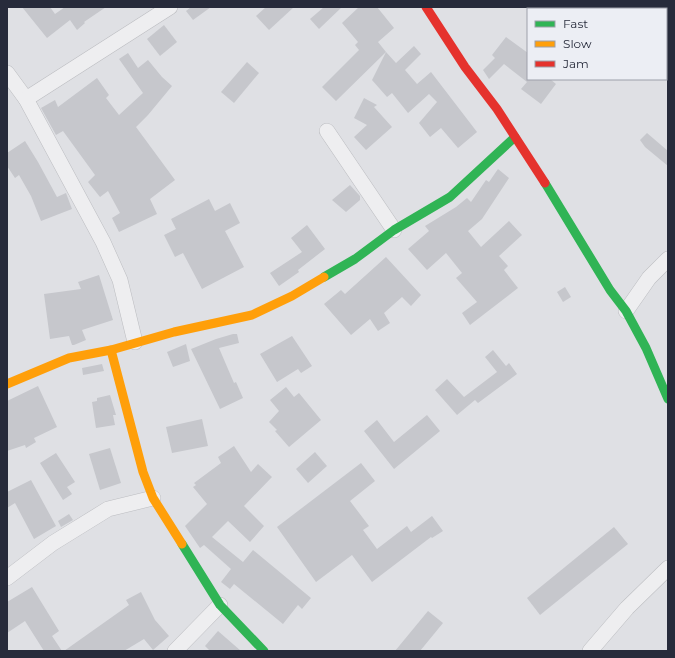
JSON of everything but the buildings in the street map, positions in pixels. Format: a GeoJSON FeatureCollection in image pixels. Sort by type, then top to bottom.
{"type":"FeatureCollection","features":[{"type":"Feature","properties":{"kind":"street"},"geometry":{"type":"LineString","coordinates":[[426,7],[465,67],[515,137],[559,205],[610,290],[626,311],[646,348],[668,399]]}},
{"type":"Feature","properties":{"kind":"street"},"geometry":{"type":"LineString","coordinates":[[26,100],[160,10]]}},
{"type":"Feature","properties":{"kind":"street"},"geometry":{"type":"LineString","coordinates":[[7,73],[26,100],[103,242],[120,280],[135,342]]}},
{"type":"Feature","properties":{"kind":"street"},"geometry":{"type":"LineString","coordinates":[[327,131],[394,230]]}},
{"type":"Feature","properties":{"kind":"street"},"geometry":{"type":"LineString","coordinates":[[7,384],[70,358],[111,350],[174,332],[252,315],[299,293],[355,259],[394,230],[450,197],[515,137]]}},
{"type":"Feature","properties":{"kind":"street"},"geometry":{"type":"LineString","coordinates":[[626,311],[649,278],[668,259]]}},
{"type":"Feature","properties":{"kind":"street"},"geometry":{"type":"LineString","coordinates":[[111,350],[143,472],[153,498],[220,604],[264,651]]}},
{"type":"Feature","properties":{"kind":"street"},"geometry":{"type":"LineString","coordinates":[[7,578],[52,543],[108,509],[153,498]]}},
{"type":"Feature","properties":{"kind":"street"},"geometry":{"type":"LineString","coordinates":[[590,651],[627,608],[668,568]]}},
{"type":"Feature","properties":{"kind":"street"},"geometry":{"type":"LineString","coordinates":[[175,651],[220,604]]}},
{"type":"Feature","properties":{"kind":"traffic: fast"},"geometry":{"type":"LineString","coordinates":[[324,277],[355,259],[394,230],[450,197],[515,137]]}},
{"type":"Feature","properties":{"kind":"traffic: fast"},"geometry":{"type":"LineString","coordinates":[[545,183],[610,290],[626,311],[646,348],[668,399]]}},
{"type":"Feature","properties":{"kind":"traffic: fast"},"geometry":{"type":"LineString","coordinates":[[182,544],[220,605],[264,651]]}},
{"type":"Feature","properties":{"kind":"traffic: slow"},"geometry":{"type":"LineString","coordinates":[[7,384],[69,358],[111,350],[174,332],[252,315],[292,296],[324,277]]}},
{"type":"Feature","properties":{"kind":"traffic: slow"},"geometry":{"type":"LineString","coordinates":[[111,350],[143,472],[153,498],[182,544]]}},
{"type":"Feature","properties":{"kind":"traffic: jam"},"geometry":{"type":"LineString","coordinates":[[426,7],[465,67],[497,109],[545,183]]}}]}
